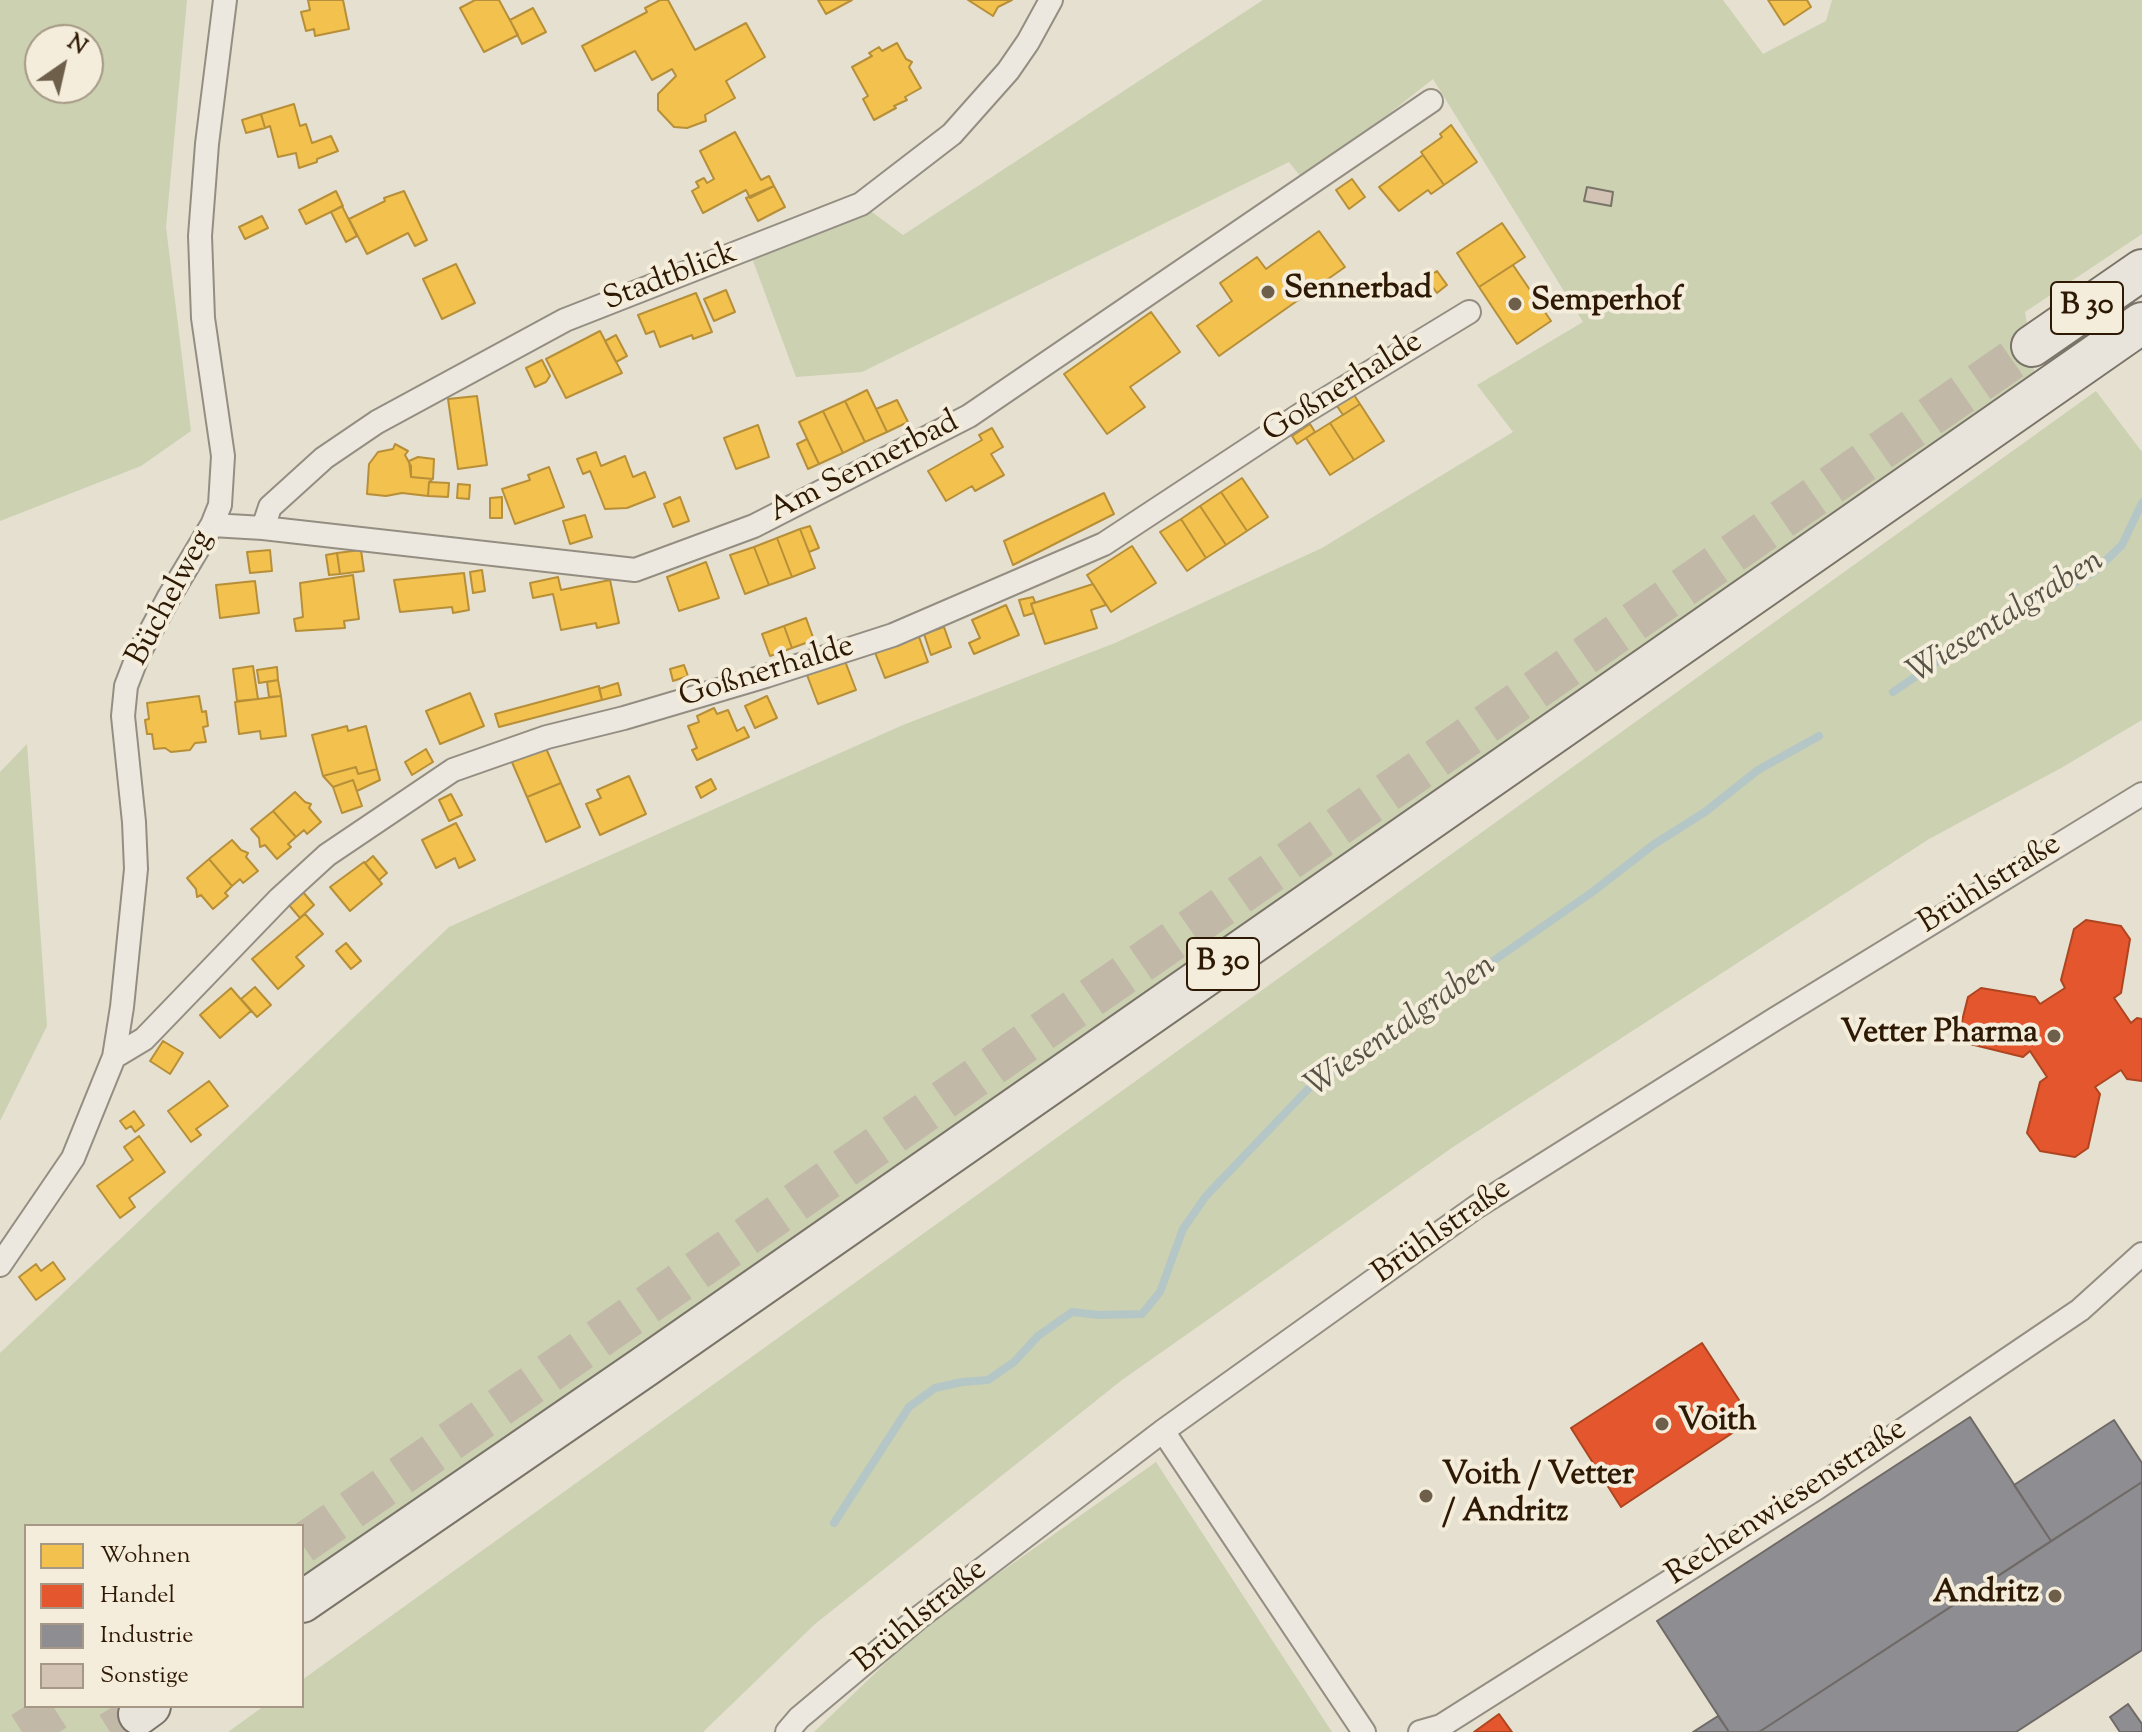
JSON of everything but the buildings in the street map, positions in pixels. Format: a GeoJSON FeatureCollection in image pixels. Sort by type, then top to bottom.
{"type":"FeatureCollection","features":[{"type":"Feature","properties":{"kind":"highway","name":"B 30"},"geometry":{"type":"LineString","coordinates":[[2032,346],[2142,270]]}},
{"type":"Feature","properties":{"kind":"highway","name":"B 30"},"geometry":{"type":"LineString","coordinates":[[304,1601],[657,1359],[2142,323]]}},
{"type":"Feature","properties":{"kind":"street","name":"Büchelweg"},"geometry":{"type":"LineString","coordinates":[[0,1265],[73,1158],[114,1057],[136,869],[134,822],[123,732],[126,686],[138,655],[212,525],[220,505],[223,456],[203,318],[200,236],[207,144],[225,0]]}},
{"type":"Feature","properties":{"kind":"street","name":"Stadtblick"},"geometry":{"type":"LineString","coordinates":[[263,528],[270,507],[324,458],[377,422],[565,320],[861,204],[952,134],[1008,71],[1051,0]]}},
{"type":"Feature","properties":{"kind":"street","name":"Am Sennerbad"},"geometry":{"type":"LineString","coordinates":[[212,525],[263,528],[635,570],[754,526],[969,416],[1431,101]]}},
{"type":"Feature","properties":{"kind":"street","name":"Goßnerhalde"},"geometry":{"type":"LineString","coordinates":[[114,1057],[144,1039],[280,898],[327,855],[453,770],[547,737],[737,685],[893,635],[1104,544],[1303,413],[1461,317]]}},
{"type":"Feature","properties":{"kind":"street","name":"Brühlstraße"},"geometry":{"type":"LineString","coordinates":[[787,1732],[799,1718],[917,1619],[1163,1431],[1476,1207],[2142,794]]}},
{"type":"Feature","properties":{"kind":"street","name":"Rechenwiesenstraße"},"geometry":{"type":"LineString","coordinates":[[1420,1732],[1441,1726],[1817,1488],[2080,1310],[2142,1254]]}},
{"type":"Feature","properties":{"kind":"street"},"geometry":{"type":"LineString","coordinates":[[1163,1431],[1364,1732]]}},
{"type":"Feature","properties":{"kind":"green space"},"geometry":{"type":"Polygon","coordinates":[[[0,0],[187,0],[166,227],[191,431],[141,466],[0,521],[0,0]]]}},
{"type":"Feature","properties":{"kind":"green space"},"geometry":{"type":"Polygon","coordinates":[[[1263,0],[1723,0],[1763,54],[1826,21],[1832,0],[2142,0],[2142,234],[2025,312],[2035,375],[304,1578],[304,1524],[24,1524],[24,1708],[137,1708],[143,1732],[0,1732],[0,1353],[449,927],[903,725],[1115,643],[1322,548],[1513,432],[1477,385],[1583,322],[1433,79],[1304,181],[1289,162],[862,372],[796,377],[749,250],[861,204],[903,235],[1263,0]]]}},
{"type":"Feature","properties":{"kind":"green space"},"geometry":{"type":"Polygon","coordinates":[[[2096,391],[2142,452],[2142,720],[1929,839],[1453,1147],[1122,1380],[815,1624],[703,1732],[228,1732],[261,1708],[304,1708],[304,1679],[2096,391]]]}},
{"type":"Feature","properties":{"kind":"green space"},"geometry":{"type":"Polygon","coordinates":[[[27,744],[47,1026],[0,1121],[0,772],[27,744]]]}},
{"type":"Feature","properties":{"kind":"green space"},"geometry":{"type":"Polygon","coordinates":[[[1156,1462],[1332,1732],[814,1732],[923,1627],[1156,1462]]]}},
{"type":"Feature","properties":{"kind":"waterway","name":"Wiesentalgraben"},"geometry":{"type":"LineString","coordinates":[[1893,692],[1953,651],[2094,572],[2122,545],[2142,503]]}},
{"type":"Feature","properties":{"kind":"waterway","name":"Wiesentalgraben"},"geometry":{"type":"LineString","coordinates":[[834,1523],[909,1407],[935,1388],[988,1380],[1014,1362],[1038,1336],[1072,1312],[1142,1314],[1160,1292],[1183,1229],[1206,1196],[1308,1089],[1351,1059],[1405,1029],[1460,984],[1591,893],[1653,845],[1705,812],[1758,770],[1819,736]]}},
{"type":"Feature","properties":{"kind":"tunnel"},"geometry":{"type":"LineString","coordinates":[[304,1543],[2032,346]]}},
{"type":"Feature","properties":{"kind":"tunnel"},"geometry":{"type":"LineString","coordinates":[[22,1732],[60,1708]]}},
{"type":"Feature","properties":{"kind":"tunnel"},"geometry":{"type":"LineString","coordinates":[[110,1732],[139,1714]]}},
{"type":"Feature","properties":{"kind":"place","name":"Sennerbad"},"geometry":{"type":"Point","coordinates":[1268,292]}},
{"type":"Feature","properties":{"kind":"place","name":"Semperhof"},"geometry":{"type":"Point","coordinates":[1515,304]}},
{"type":"Feature","properties":{"kind":"place","name":"Vetter Pharma"},"geometry":{"type":"Point","coordinates":[2054,1036]}},
{"type":"Feature","properties":{"kind":"place","name":"Voith"},"geometry":{"type":"Point","coordinates":[1662,1424]}},
{"type":"Feature","properties":{"kind":"place","name":"Voith / Vetter / Andritz"},"geometry":{"type":"Point","coordinates":[1426,1496]}},
{"type":"Feature","properties":{"kind":"place","name":"Andritz"},"geometry":{"type":"Point","coordinates":[2055,1596]}}]}
